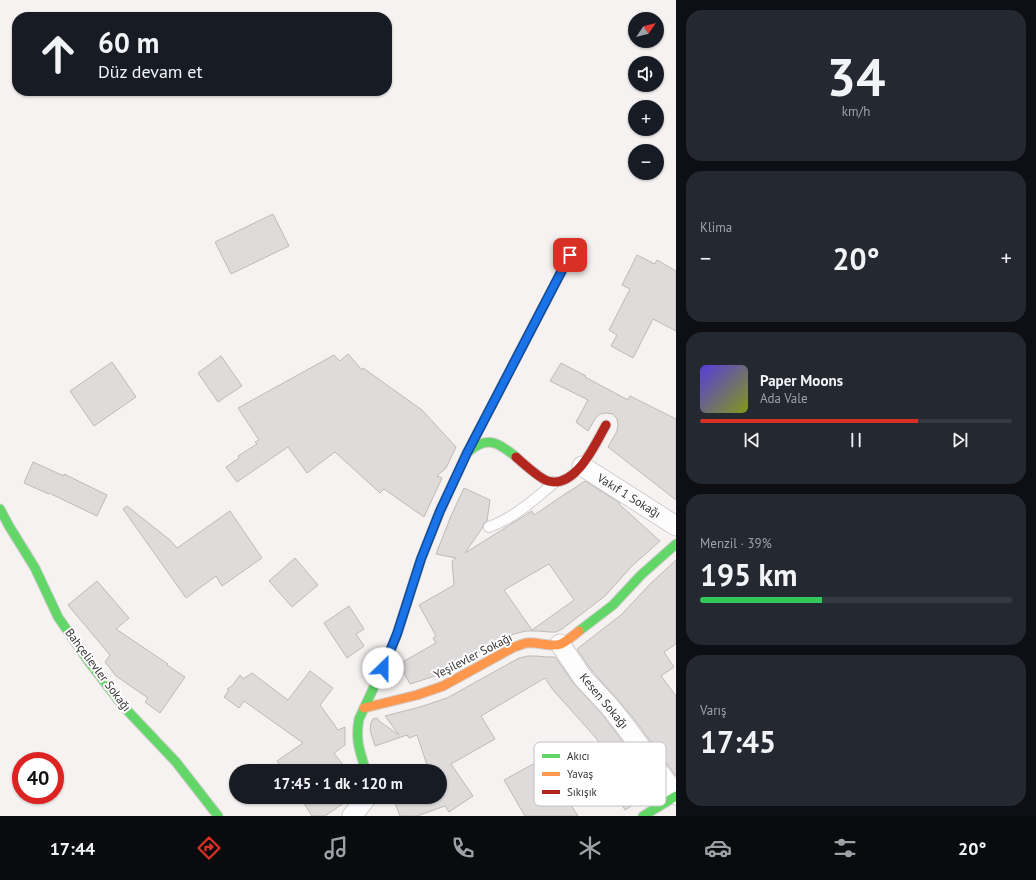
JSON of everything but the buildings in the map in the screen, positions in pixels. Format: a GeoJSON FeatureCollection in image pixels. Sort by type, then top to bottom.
{"type":"FeatureCollection","features":[{"type":"Feature","properties":{"kind":"street"},"geometry":{"type":"LineString","coordinates":[[364,764],[358,745],[357,730],[359,719],[397,634],[421,559],[440,511],[467,453],[570,255]]}},
{"type":"Feature","properties":{"kind":"street"},"geometry":{"type":"LineString","coordinates":[[467,453],[475,446],[484,442],[493,443],[504,447],[547,481],[555,482],[566,479],[582,466],[606,425]]}},
{"type":"Feature","properties":{"kind":"street","name":"Vakıf 1 Sokağı"},"geometry":{"type":"LineString","coordinates":[[582,466],[676,526]]}},
{"type":"Feature","properties":{"kind":"street","name":"Bahçelievler Sokağı"},"geometry":{"type":"LineString","coordinates":[[0,509],[35,568],[58,617],[89,662],[123,706],[176,762],[218,816]]}},
{"type":"Feature","properties":{"kind":"street"},"geometry":{"type":"LineString","coordinates":[[560,644],[569,639],[613,605],[646,570],[676,544]]}},
{"type":"Feature","properties":{"kind":"street","name":"Yeşilevler Sokağı"},"geometry":{"type":"LineString","coordinates":[[364,708],[417,695],[443,686],[514,646],[526,643],[549,645],[560,644]]}},
{"type":"Feature","properties":{"kind":"street","name":"Kesen Sokağı"},"geometry":{"type":"LineString","coordinates":[[560,644],[583,678],[610,707],[637,742]]}},
{"type":"Feature","properties":{"kind":"street","name":"Kesen Sokağı"},"geometry":{"type":"LineString","coordinates":[[666,782],[676,796]]}},
{"type":"Feature","properties":{"kind":"street"},"geometry":{"type":"LineString","coordinates":[[666,802],[676,796]]}},
{"type":"Feature","properties":{"kind":"street"},"geometry":{"type":"LineString","coordinates":[[352,816],[361,804]]}},
{"type":"Feature","properties":{"kind":"street"},"geometry":{"type":"LineString","coordinates":[[643,816],[660,806]]}},
{"type":"Feature","properties":{"kind":"lane"},"geometry":{"type":"LineString","coordinates":[[489,527],[527,505],[555,482]]}},
{"type":"Feature","properties":{"kind":"traffic: fast"},"geometry":{"type":"LineString","coordinates":[[467,453],[570,255]]}},
{"type":"Feature","properties":{"kind":"traffic: fast"},"geometry":{"type":"LineString","coordinates":[[364,764],[358,740],[359,719],[388,657],[421,559],[440,511],[467,453],[474,447],[487,442],[498,444],[516,457]]}},
{"type":"Feature","properties":{"kind":"traffic: fast"},"geometry":{"type":"LineString","coordinates":[[0,509],[35,568],[58,617],[89,662],[123,706],[176,762],[218,816]]}},
{"type":"Feature","properties":{"kind":"traffic: fast"},"geometry":{"type":"LineString","coordinates":[[579,631],[613,605],[641,575],[676,544]]}},
{"type":"Feature","properties":{"kind":"traffic: fast"},"geometry":{"type":"LineString","coordinates":[[666,802],[676,796]]}},
{"type":"Feature","properties":{"kind":"traffic: fast"},"geometry":{"type":"LineString","coordinates":[[643,816],[660,806]]}},
{"type":"Feature","properties":{"kind":"traffic: slow"},"geometry":{"type":"LineString","coordinates":[[364,708],[417,695],[443,686],[514,647],[526,643],[557,645],[568,640],[579,631]]}},
{"type":"Feature","properties":{"kind":"traffic: jam"},"geometry":{"type":"LineString","coordinates":[[516,457],[545,480],[558,482],[576,472],[590,453],[606,425]]}},
{"type":"Feature","properties":{"kind":"route"},"geometry":{"type":"LineString","coordinates":[[383,668],[397,634],[421,559],[440,511],[467,453],[570,255]]}}]}
